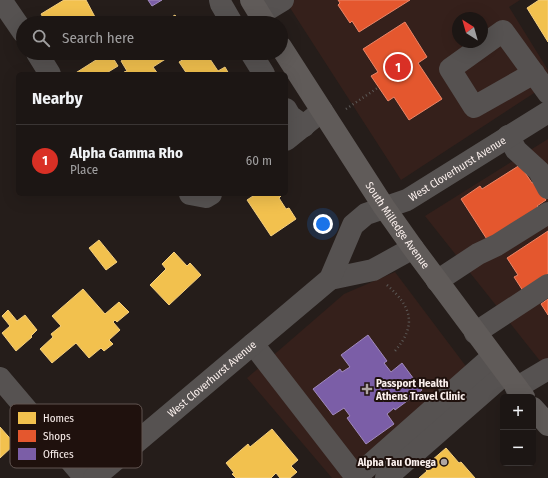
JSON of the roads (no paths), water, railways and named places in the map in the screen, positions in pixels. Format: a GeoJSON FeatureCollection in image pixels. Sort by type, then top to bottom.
{"type":"FeatureCollection","features":[{"type":"Feature","properties":{"kind":"main road","name":"South Milledge Avenue"},"geometry":{"type":"LineString","coordinates":[[288,59],[384,207],[510,378]]}},
{"type":"Feature","properties":{"kind":"main road"},"geometry":{"type":"LineString","coordinates":[[536,411],[548,425]]}},
{"type":"Feature","properties":{"kind":"street"},"geometry":{"type":"LineString","coordinates":[[2,0],[16,21]]}},
{"type":"Feature","properties":{"kind":"street"},"geometry":{"type":"LineString","coordinates":[[220,0],[228,16]]}},
{"type":"Feature","properties":{"kind":"street"},"geometry":{"type":"LineString","coordinates":[[257,8],[283,0]]}},
{"type":"Feature","properties":{"kind":"street"},"geometry":{"type":"LineString","coordinates":[[41,60],[49,72]]}},
{"type":"Feature","properties":{"kind":"street"},"geometry":{"type":"LineString","coordinates":[[255,60],[263,72]]}},
{"type":"Feature","properties":{"kind":"street"},"geometry":{"type":"LineString","coordinates":[[534,73],[548,93]]}},
{"type":"Feature","properties":{"kind":"street"},"geometry":{"type":"LineString","coordinates":[[288,138],[322,111]]}},
{"type":"Feature","properties":{"kind":"street"},"geometry":{"type":"LineString","coordinates":[[288,112],[290,116],[304,126]]}},
{"type":"Feature","properties":{"kind":"street","name":"West Cloverhurst Avenue"},"geometry":{"type":"LineString","coordinates":[[142,438],[330,279],[353,225],[366,214],[407,200],[548,112]]}},
{"type":"Feature","properties":{"kind":"street"},"geometry":{"type":"LineString","coordinates":[[508,136],[516,150],[539,171],[548,188]]}},
{"type":"Feature","properties":{"kind":"street"},"geometry":{"type":"LineString","coordinates":[[437,280],[548,213]]}},
{"type":"Feature","properties":{"kind":"street","name":"West Cloverhurst Avenue"},"geometry":{"type":"LineString","coordinates":[[330,279],[373,270],[413,248]]}},
{"type":"Feature","properties":{"kind":"street"},"geometry":{"type":"LineString","coordinates":[[475,332],[548,285]]}},
{"type":"Feature","properties":{"kind":"street"},"geometry":{"type":"LineString","coordinates":[[253,344],[356,477],[510,378],[548,369]]}},
{"type":"Feature","properties":{"kind":"street"},"geometry":{"type":"LineString","coordinates":[[0,378],[22,404]]}},
{"type":"Feature","properties":{"kind":"street"},"geometry":{"type":"LineString","coordinates":[[386,478],[510,378]]}},
{"type":"Feature","properties":{"kind":"street"},"geometry":{"type":"LineString","coordinates":[[77,468],[86,478]]}},
{"type":"Feature","properties":{"kind":"street","name":"West Cloverhurst Avenue"},"geometry":{"type":"LineString","coordinates":[[94,478],[106,468]]}},
{"type":"Feature","properties":{"kind":"place","name":"Alpha Gamma Rho"},"geometry":{"type":"Point","coordinates":[398,67]}},
{"type":"Feature","properties":{"kind":"place","name":"Passport Health Athens Travel Clinic"},"geometry":{"type":"Point","coordinates":[367,389]}},
{"type":"Feature","properties":{"kind":"place","name":"Alpha Tau Omega"},"geometry":{"type":"Point","coordinates":[444,462]}}]}
